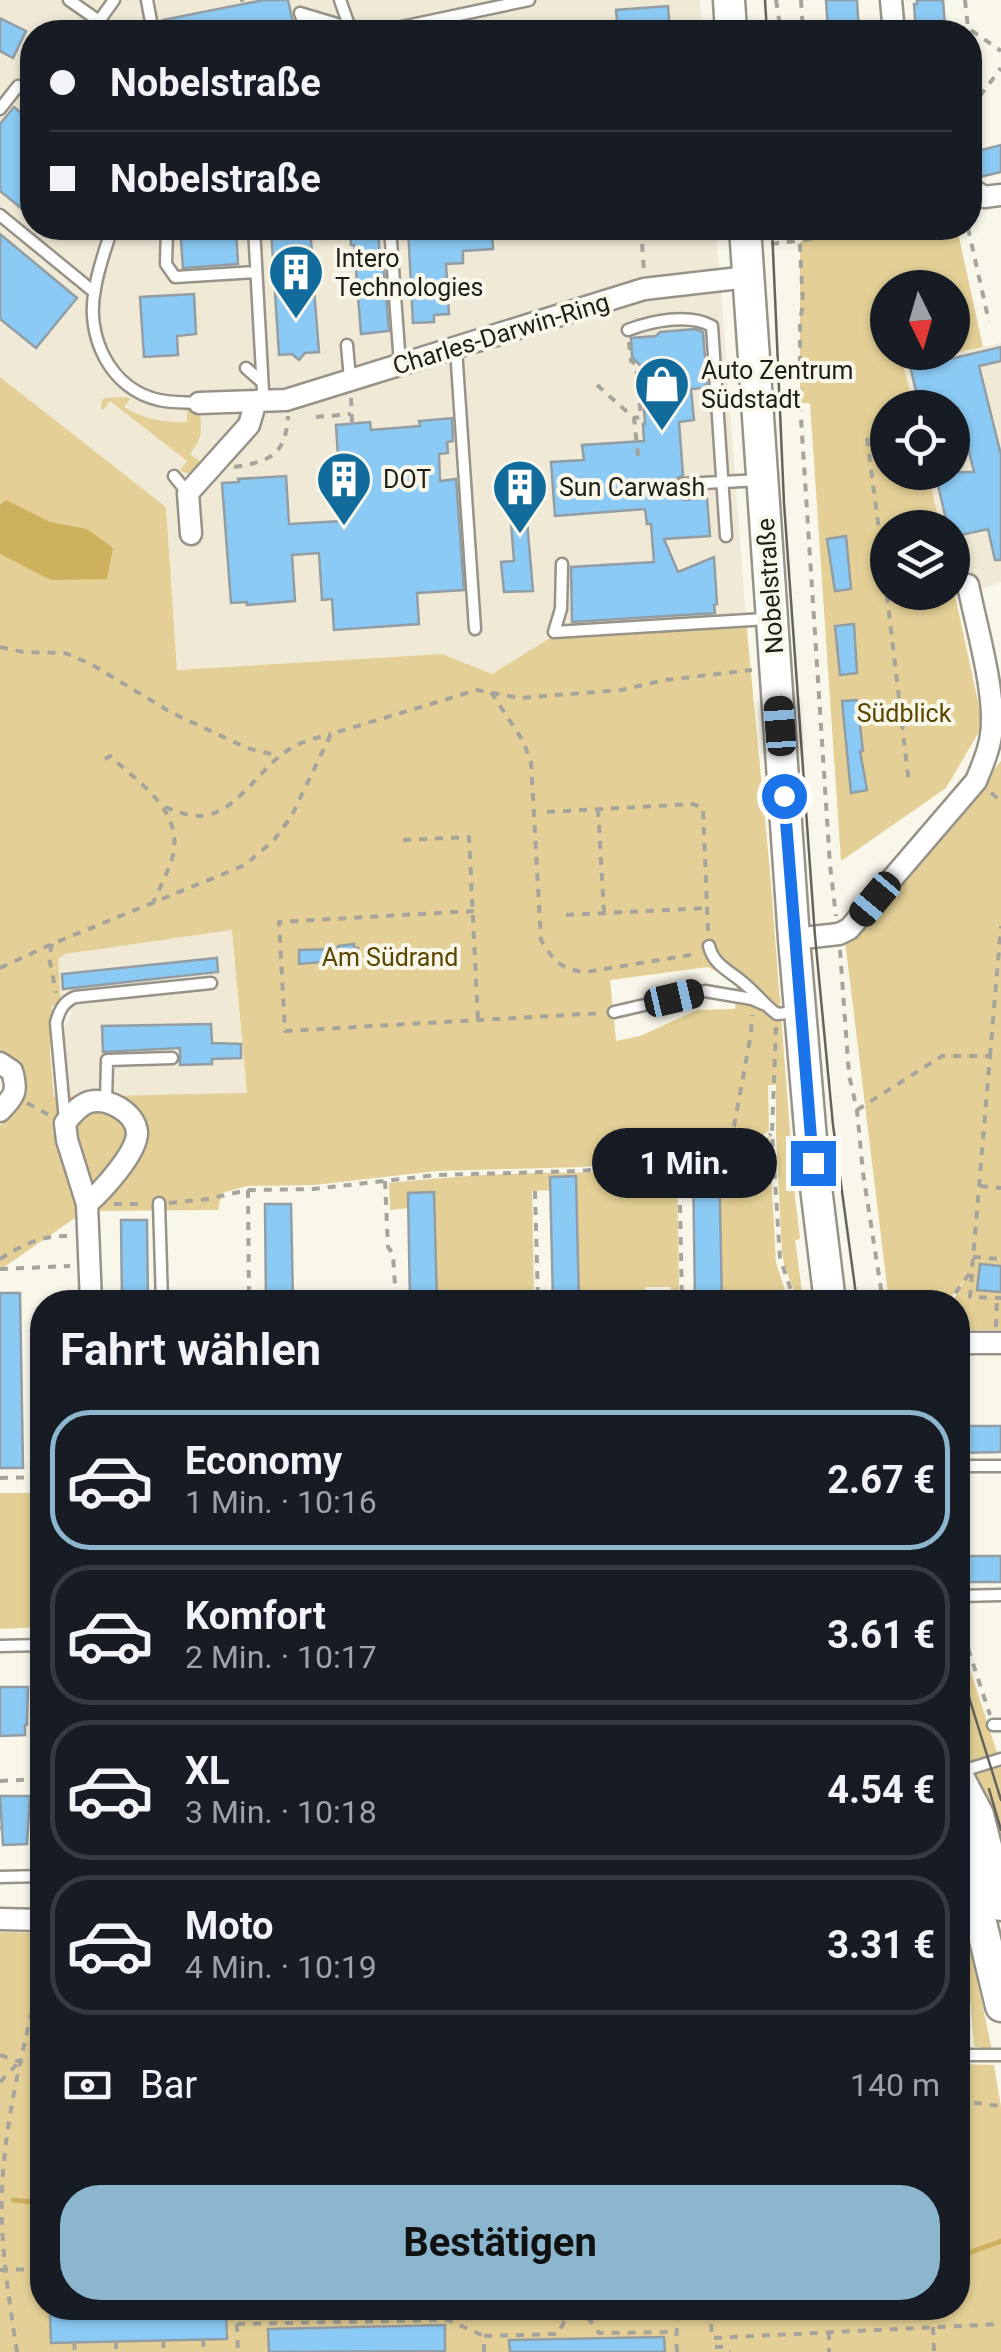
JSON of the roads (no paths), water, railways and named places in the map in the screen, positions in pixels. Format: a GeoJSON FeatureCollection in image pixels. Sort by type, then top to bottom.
{"type":"FeatureCollection","features":[{"type":"Feature","properties":{"kind":"main road","name":"Nobelstraße"},"geometry":{"type":"LineString","coordinates":[[745,240],[794,939],[813,1163],[829,1290]]}},
{"type":"Feature","properties":{"kind":"main road"},"geometry":{"type":"LineString","coordinates":[[970,1799],[978,1815],[984,1908],[1001,2006]]}},
{"type":"Feature","properties":{"kind":"main road"},"geometry":{"type":"LineString","coordinates":[[970,1864],[984,1908]]}},
{"type":"Feature","properties":{"kind":"street","name":"Charles-Darwin-Ring"},"geometry":{"type":"LineString","coordinates":[[199,403],[260,392],[286,400],[644,290],[748,277]]}},
{"type":"Feature","properties":{"kind":"street"},"geometry":{"type":"LineString","coordinates":[[191,534],[181,485],[212,470],[250,425],[260,392]]}},
{"type":"Feature","properties":{"kind":"street"},"geometry":{"type":"LineString","coordinates":[[794,939],[850,929],[976,780],[988,753],[992,731],[991,701],[970,595]]}},
{"type":"Feature","properties":{"kind":"street"},"geometry":{"type":"LineString","coordinates":[[0,1064],[12,1071],[16,1084],[7,1104]]}},
{"type":"Feature","properties":{"kind":"street"},"geometry":{"type":"LineString","coordinates":[[91,1290],[89,1239],[96,1204],[97,1196],[131,1153],[137,1132],[129,1114],[106,1102],[89,1102],[74,1111],[65,1123],[67,1140],[96,1204]]}},
{"type":"Feature","properties":{"kind":"street"},"geometry":{"type":"LineString","coordinates":[[970,1343],[998,1343]]}},
{"type":"Feature","properties":{"kind":"street"},"geometry":{"type":"LineString","coordinates":[[0,1919],[30,1920]]}},
{"type":"Feature","properties":{"kind":"lane"},"geometry":{"type":"LineString","coordinates":[[69,0],[98,20]]}},
{"type":"Feature","properties":{"kind":"lane"},"geometry":{"type":"LineString","coordinates":[[147,0],[150,18]]}},
{"type":"Feature","properties":{"kind":"lane"},"geometry":{"type":"LineString","coordinates":[[435,20],[530,0]]}},
{"type":"Feature","properties":{"kind":"lane"},"geometry":{"type":"LineString","coordinates":[[303,20],[300,13],[321,20]]}},
{"type":"Feature","properties":{"kind":"lane"},"geometry":{"type":"LineString","coordinates":[[0,109],[20,87]]}},
{"type":"Feature","properties":{"kind":"lane"},"geometry":{"type":"LineString","coordinates":[[0,215],[20,231]]}},
{"type":"Feature","properties":{"kind":"lane"},"geometry":{"type":"LineString","coordinates":[[31,240],[94,292]]}},
{"type":"Feature","properties":{"kind":"lane"},"geometry":{"type":"LineString","coordinates":[[109,240],[94,292],[95,336],[107,365],[130,389],[160,400],[199,403]]}},
{"type":"Feature","properties":{"kind":"lane"},"geometry":{"type":"LineString","coordinates":[[167,240],[166,264],[175,278],[256,272]]}},
{"type":"Feature","properties":{"kind":"lane"},"geometry":{"type":"LineString","coordinates":[[255,240],[260,392]]}},
{"type":"Feature","properties":{"kind":"lane"},"geometry":{"type":"LineString","coordinates":[[391,240],[400,365]]}},
{"type":"Feature","properties":{"kind":"lane"},"geometry":{"type":"LineString","coordinates":[[628,330],[648,322],[701,320],[712,326],[726,536]]}},
{"type":"Feature","properties":{"kind":"lane"},"geometry":{"type":"LineString","coordinates":[[346,345],[350,380]]}},
{"type":"Feature","properties":{"kind":"lane"},"geometry":{"type":"LineString","coordinates":[[456,348],[475,629]]}},
{"type":"Feature","properties":{"kind":"lane"},"geometry":{"type":"LineString","coordinates":[[246,368],[260,392]]}},
{"type":"Feature","properties":{"kind":"lane"},"geometry":{"type":"LineString","coordinates":[[684,484],[762,480]]}},
{"type":"Feature","properties":{"kind":"lane"},"geometry":{"type":"LineString","coordinates":[[562,564],[561,609],[554,632],[772,618]]}},
{"type":"Feature","properties":{"kind":"lane"},"geometry":{"type":"LineString","coordinates":[[710,949],[716,962],[748,986],[757,1001]]}},
{"type":"Feature","properties":{"kind":"lane"},"geometry":{"type":"LineString","coordinates":[[65,1123],[56,1023],[67,1000],[210,983]]}},
{"type":"Feature","properties":{"kind":"lane"},"geometry":{"type":"LineString","coordinates":[[614,1012],[705,990],[757,1001],[777,1014],[800,1012]]}},
{"type":"Feature","properties":{"kind":"lane"},"geometry":{"type":"LineString","coordinates":[[106,1102],[106,1060],[172,1058]]}},
{"type":"Feature","properties":{"kind":"lane"},"geometry":{"type":"LineString","coordinates":[[158,1203],[162,1290]]}},
{"type":"Feature","properties":{"kind":"lane"},"geometry":{"type":"LineString","coordinates":[[970,1466],[1001,1466]]}},
{"type":"Feature","properties":{"kind":"lane"},"geometry":{"type":"LineString","coordinates":[[970,1596],[1001,1596]]}},
{"type":"Feature","properties":{"kind":"lane"},"geometry":{"type":"LineString","coordinates":[[0,1646],[30,1645]]}},
{"type":"Feature","properties":{"kind":"lane"},"geometry":{"type":"LineString","coordinates":[[970,1771],[1001,1759]]}},
{"type":"Feature","properties":{"kind":"lane"},"geometry":{"type":"LineString","coordinates":[[0,1877],[30,1876]]}},
{"type":"Feature","properties":{"kind":"lane"},"geometry":{"type":"LineString","coordinates":[[970,2052],[1001,2054]]}},
{"type":"Feature","properties":{"kind":"waterway"},"geometry":{"type":"LineString","coordinates":[[13,2200],[30,2202]]}},
{"type":"Feature","properties":{"kind":"waterway"},"geometry":{"type":"LineString","coordinates":[[970,2253],[1001,2241]]}},
{"type":"Feature","properties":{"kind":"tram line"},"geometry":{"type":"LineString","coordinates":[[765,0],[766,20]]}},
{"type":"Feature","properties":{"kind":"tram line"},"geometry":{"type":"LineString","coordinates":[[773,240],[784,503],[815,936],[833,1125],[855,1290]]}},
{"type":"Feature","properties":{"kind":"tram line"},"geometry":{"type":"LineString","coordinates":[[970,1701],[1001,1800]]}},
{"type":"Feature","properties":{"kind":"tram line"},"geometry":{"type":"LineString","coordinates":[[989,1789],[1001,1830]]}},
{"type":"Feature","properties":{"kind":"place","name":"Intero Technologies"},"geometry":{"type":"Point","coordinates":[296,321]}},
{"type":"Feature","properties":{"kind":"place","name":"Auto Zentrum Südstadt"},"geometry":{"type":"Point","coordinates":[662,433]}},
{"type":"Feature","properties":{"kind":"place","name":"DOT"},"geometry":{"type":"Point","coordinates":[344,528]}},
{"type":"Feature","properties":{"kind":"place","name":"Sun Carwash"},"geometry":{"type":"Point","coordinates":[520,536]}},
{"type":"Feature","properties":{"kind":"park label","name":"Südblick"},"geometry":{"type":"Point","coordinates":[904,713]}},
{"type":"Feature","properties":{"kind":"park label","name":"Am Südrand"},"geometry":{"type":"Point","coordinates":[390,957]}}]}
